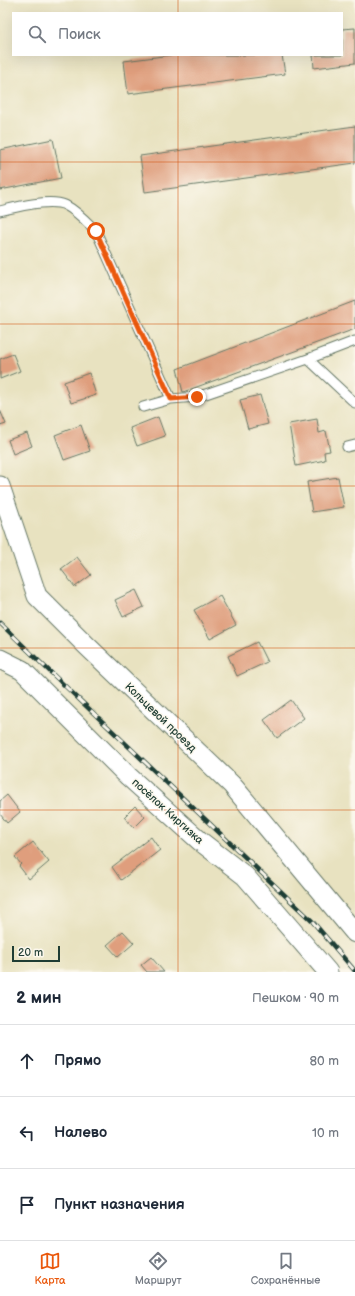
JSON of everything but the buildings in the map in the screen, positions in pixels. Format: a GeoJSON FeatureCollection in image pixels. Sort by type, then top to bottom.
{"type":"FeatureCollection","features":[{"type":"Feature","properties":{"kind":"street","name":"Кольцевой проезд"},"geometry":{"type":"LineString","coordinates":[[0,486],[37,596],[232,785],[355,933]]}},
{"type":"Feature","properties":{"kind":"street","name":"посёлок Киргизка"},"geometry":{"type":"LineString","coordinates":[[0,659],[22,670],[128,776],[200,841],[245,876],[328,972]]}},
{"type":"Feature","properties":{"kind":"lane"},"geometry":{"type":"LineString","coordinates":[[0,211],[39,203],[63,204],[79,214],[96,231],[171,399]]}},
{"type":"Feature","properties":{"kind":"lane"},"geometry":{"type":"LineString","coordinates":[[144,407],[171,399],[197,397],[308,359],[355,341]]}},
{"type":"Feature","properties":{"kind":"lane"},"geometry":{"type":"LineString","coordinates":[[308,359],[355,403]]}},
{"type":"Feature","properties":{"kind":"railway"},"geometry":{"type":"LineString","coordinates":[[0,623],[312,921],[355,971]]}},
{"type":"Feature","properties":{"kind":"route"},"geometry":{"type":"LineString","coordinates":[[96,231],[171,399],[197,397]]}}]}
